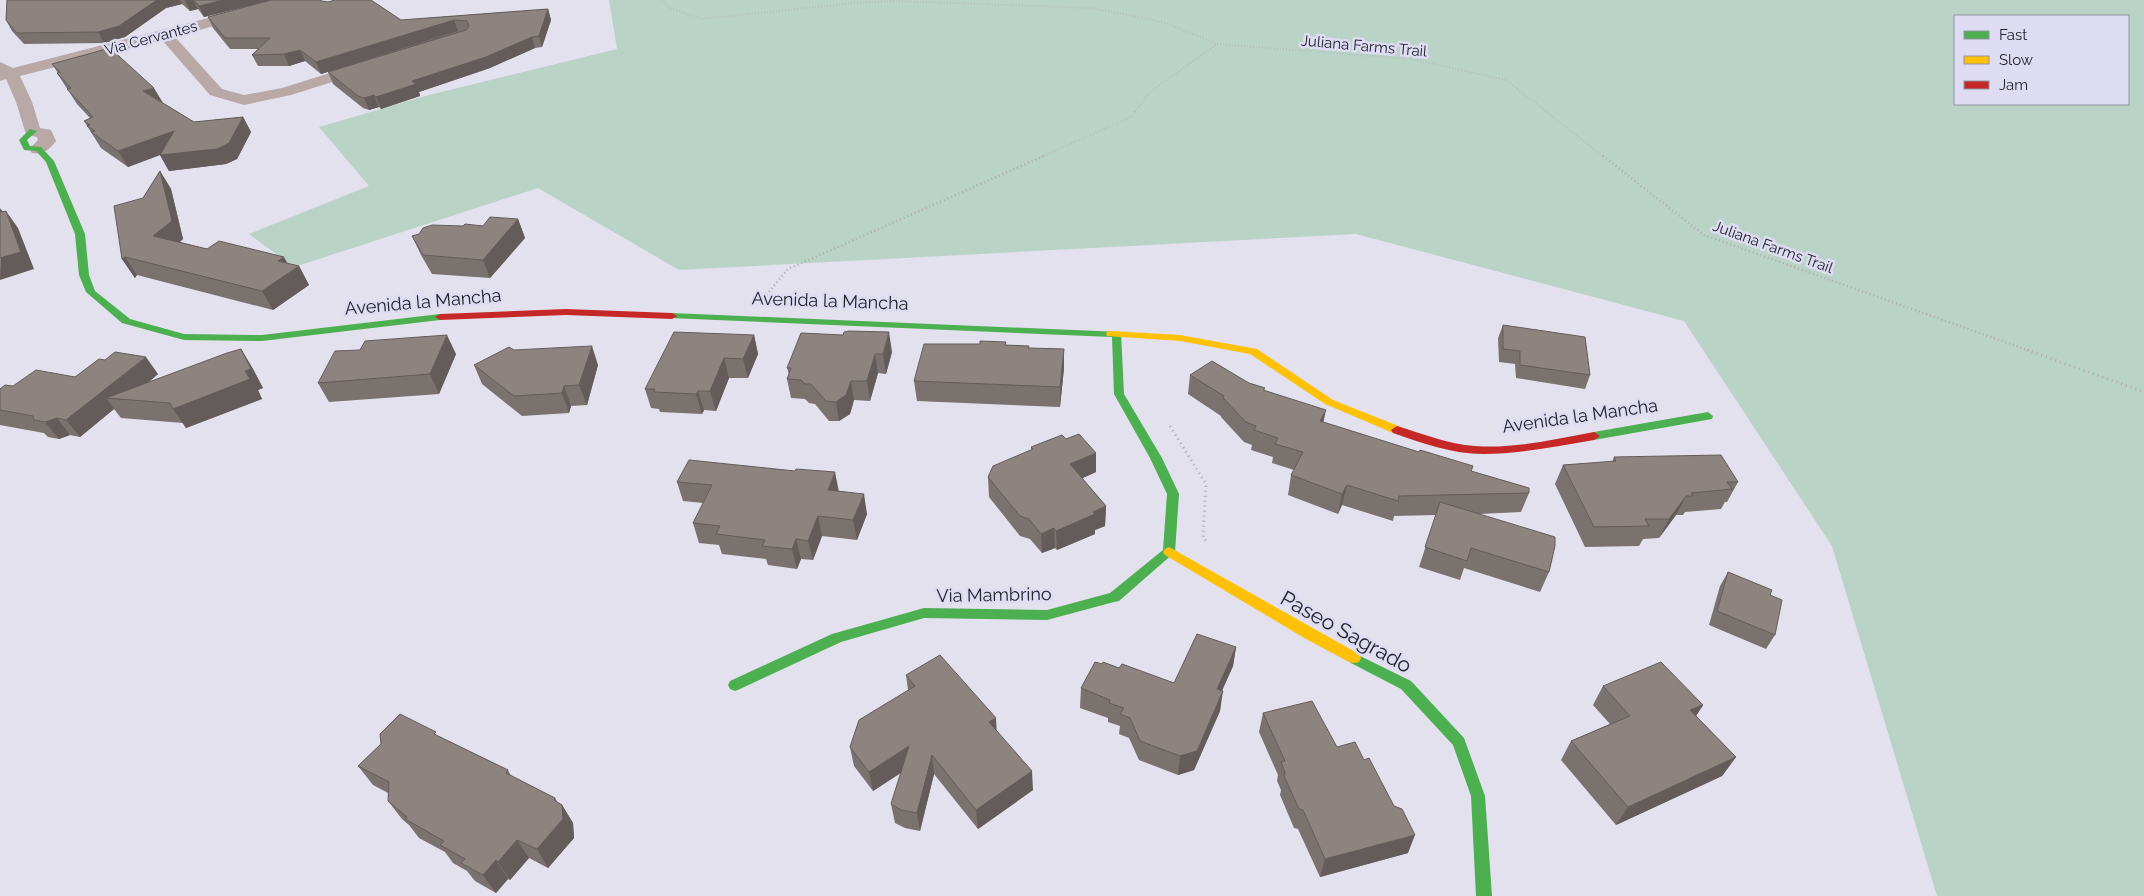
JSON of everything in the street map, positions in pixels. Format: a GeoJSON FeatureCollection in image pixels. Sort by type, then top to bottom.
{"type":"FeatureCollection","features":[{"type":"Feature","properties":{"kind":"street","name":"Via Cervantes"},"geometry":{"type":"LineString","coordinates":[[4,72],[165,35],[268,6],[302,0]]}},
{"type":"Feature","properties":{"kind":"street"},"geometry":{"type":"LineString","coordinates":[[165,35],[216,92],[244,100],[286,92],[380,62]]}},
{"type":"Feature","properties":{"kind":"street","name":"Avenida la Mancha"},"geometry":{"type":"LineString","coordinates":[[4,72],[24,102],[33,130],[45,134],[47,137],[47,141],[38,150],[50,161],[80,234],[84,275],[91,292],[126,321],[184,337],[262,338],[444,317],[566,312],[858,322],[1117,334],[1180,338],[1253,351],[1329,402],[1418,438],[1481,450],[1536,446],[1708,416]]}},
{"type":"Feature","properties":{"kind":"street"},"geometry":{"type":"LineString","coordinates":[[1117,334],[1119,394],[1156,458],[1173,494],[1169,552]]}},
{"type":"Feature","properties":{"kind":"street","name":"Via Mambrino"},"geometry":{"type":"LineString","coordinates":[[735,685],[837,638],[924,613],[1046,615],[1114,597],[1169,552]]}},
{"type":"Feature","properties":{"kind":"street","name":"Paseo Sagrado"},"geometry":{"type":"LineString","coordinates":[[1169,552],[1311,635],[1406,685],[1459,742],[1478,796],[1484,896]]}},
{"type":"Feature","properties":{"kind":"path","name":"Juliana Farms Trail"},"geometry":{"type":"LineString","coordinates":[[662,0],[670,8],[702,19],[853,3],[896,1],[1091,8],[1163,22],[1217,44],[1411,59],[1506,80],[1704,234],[2144,392]]}},
{"type":"Feature","properties":{"kind":"green space"},"geometry":{"type":"Polygon","coordinates":[[[609,0],[2144,0],[2144,896],[1937,896],[1832,546],[1684,321],[1356,234],[679,270],[538,188],[294,267],[249,234],[369,186],[319,127],[429,95],[617,49],[609,0]]]}},
{"type":"Feature","properties":{"kind":"building"},"geometry":{"type":"Polygon","coordinates":[[[7,0],[157,0],[119,26],[98,32],[17,33],[6,20],[7,0]]]}},
{"type":"Feature","properties":{"kind":"building"},"geometry":{"type":"Polygon","coordinates":[[[194,0],[224,0],[199,6],[194,0]]]}},
{"type":"Feature","properties":{"kind":"building"},"geometry":{"type":"Polygon","coordinates":[[[271,0],[320,0],[328,2],[335,0],[371,0],[401,20],[548,9],[539,36],[532,37],[486,57],[412,81],[416,84],[376,97],[374,95],[364,98],[358,96],[328,72],[466,30],[469,26],[467,21],[454,20],[316,62],[300,50],[284,54],[252,55],[270,38],[225,38],[208,17],[271,0]]]}},
{"type":"Feature","properties":{"kind":"building"},"geometry":{"type":"Polygon","coordinates":[[[110,48],[154,88],[143,91],[194,122],[243,117],[229,143],[217,149],[160,155],[174,131],[118,151],[91,132],[95,131],[87,126],[90,125],[84,121],[93,117],[67,89],[71,88],[57,73],[60,72],[52,64],[110,48]]]}},
{"type":"Feature","properties":{"kind":"building"},"geometry":{"type":"Polygon","coordinates":[[[160,171],[172,221],[153,236],[207,249],[219,241],[284,257],[278,261],[299,266],[262,291],[125,257],[122,259],[114,206],[143,198],[160,171]]]}},
{"type":"Feature","properties":{"kind":"building"},"geometry":{"type":"Polygon","coordinates":[[[0,209],[1,212],[6,211],[21,252],[0,258],[0,209]]]}},
{"type":"Feature","properties":{"kind":"building"},"geometry":{"type":"Polygon","coordinates":[[[490,217],[518,219],[483,260],[423,255],[412,236],[419,234],[423,228],[432,225],[463,226],[465,224],[483,226],[490,217]]]}},
{"type":"Feature","properties":{"kind":"building"},"geometry":{"type":"Polygon","coordinates":[[[1503,325],[1585,337],[1590,375],[1520,365],[1520,351],[1503,349],[1503,325]]]}},
{"type":"Feature","properties":{"kind":"building"},"geometry":{"type":"Polygon","coordinates":[[[674,332],[754,335],[743,359],[724,358],[710,391],[698,391],[696,394],[654,392],[655,389],[645,389],[674,332]]]}},
{"type":"Feature","properties":{"kind":"building"},"geometry":{"type":"Polygon","coordinates":[[[844,332],[889,332],[883,354],[875,354],[867,381],[851,381],[846,395],[836,402],[826,401],[811,384],[805,384],[801,380],[787,379],[791,368],[787,368],[801,333],[843,335],[844,332]]]}},
{"type":"Feature","properties":{"kind":"building"},"geometry":{"type":"Polygon","coordinates":[[[447,335],[430,374],[318,383],[335,351],[360,350],[365,341],[447,335]]]}},
{"type":"Feature","properties":{"kind":"building"},"geometry":{"type":"Polygon","coordinates":[[[980,341],[1006,342],[1005,345],[1029,346],[1028,348],[1064,349],[1060,387],[914,381],[924,344],[980,344],[980,341]]]}},
{"type":"Feature","properties":{"kind":"building"},"geometry":{"type":"Polygon","coordinates":[[[592,346],[579,385],[564,386],[562,393],[514,396],[474,365],[509,347],[514,350],[592,346]]]}},
{"type":"Feature","properties":{"kind":"building"},"geometry":{"type":"Polygon","coordinates":[[[241,349],[251,369],[245,371],[250,379],[173,409],[170,403],[106,398],[227,353],[241,349]]]}},
{"type":"Feature","properties":{"kind":"building"},"geometry":{"type":"Polygon","coordinates":[[[115,352],[146,357],[66,420],[57,418],[45,422],[34,420],[33,416],[0,410],[0,389],[5,385],[13,386],[36,370],[75,377],[99,359],[105,360],[115,352]]]}},
{"type":"Feature","properties":{"kind":"building"},"geometry":{"type":"Polygon","coordinates":[[[1212,361],[1249,383],[1265,388],[1263,390],[1326,410],[1320,421],[1419,452],[1420,450],[1473,466],[1471,471],[1529,488],[1529,493],[1399,496],[1398,501],[1347,485],[1342,494],[1291,475],[1303,452],[1275,444],[1278,438],[1254,430],[1256,426],[1246,422],[1223,398],[1224,396],[1190,375],[1212,361]]]}},
{"type":"Feature","properties":{"kind":"building"},"geometry":{"type":"Polygon","coordinates":[[[1079,434],[1096,453],[1070,464],[1106,506],[1093,512],[1095,514],[1056,531],[1054,528],[1041,534],[1029,519],[1020,516],[988,477],[993,466],[1033,449],[1031,447],[1062,435],[1066,439],[1079,434]]]}},
{"type":"Feature","properties":{"kind":"building"},"geometry":{"type":"Polygon","coordinates":[[[1721,455],[1738,482],[1727,482],[1732,489],[1691,493],[1693,496],[1686,496],[1669,519],[1645,519],[1649,526],[1594,527],[1563,465],[1616,461],[1614,457],[1721,455]]]}},
{"type":"Feature","properties":{"kind":"building"},"geometry":{"type":"Polygon","coordinates":[[[689,460],[795,471],[796,469],[835,472],[828,490],[864,494],[853,520],[818,516],[808,541],[796,539],[792,549],[762,546],[765,540],[716,534],[720,526],[693,523],[712,485],[677,482],[689,460]]]}},
{"type":"Feature","properties":{"kind":"building"},"geometry":{"type":"Polygon","coordinates":[[[1440,502],[1555,537],[1555,546],[1549,572],[1471,548],[1467,561],[1425,547],[1440,502]]]}},
{"type":"Feature","properties":{"kind":"building"},"geometry":{"type":"Polygon","coordinates":[[[1728,572],[1772,590],[1770,595],[1782,600],[1775,635],[1717,611],[1728,572]]]}},
{"type":"Feature","properties":{"kind":"building"},"geometry":{"type":"Polygon","coordinates":[[[1197,634],[1236,647],[1217,689],[1223,691],[1197,751],[1180,756],[1140,741],[1130,718],[1120,714],[1124,708],[1109,703],[1110,700],[1081,688],[1095,662],[1102,664],[1103,662],[1119,668],[1122,664],[1174,683],[1197,634]]]}},
{"type":"Feature","properties":{"kind":"building"},"geometry":{"type":"Polygon","coordinates":[[[940,655],[996,718],[989,722],[1032,771],[976,810],[932,755],[917,813],[901,810],[891,804],[909,746],[869,772],[850,747],[859,720],[915,686],[906,675],[940,655]]]}},
{"type":"Feature","properties":{"kind":"building"},"geometry":{"type":"Polygon","coordinates":[[[1661,662],[1703,705],[1690,710],[1736,757],[1628,807],[1571,741],[1630,716],[1603,686],[1661,662]]]}},
{"type":"Feature","properties":{"kind":"building"},"geometry":{"type":"Polygon","coordinates":[[[1312,701],[1337,747],[1355,742],[1364,760],[1369,758],[1394,806],[1402,809],[1415,835],[1325,859],[1303,810],[1299,809],[1284,776],[1285,772],[1281,762],[1285,761],[1263,713],[1312,701]]]}},
{"type":"Feature","properties":{"kind":"building"},"geometry":{"type":"Polygon","coordinates":[[[400,714],[436,732],[434,734],[508,770],[506,773],[555,798],[554,800],[562,805],[563,819],[537,849],[517,840],[498,862],[496,860],[483,875],[461,863],[465,859],[440,845],[444,841],[405,819],[407,817],[388,801],[389,782],[358,766],[381,744],[380,734],[400,714]]]}},
{"type":"Feature","properties":{"kind":"traffic: fast"},"geometry":{"type":"LineString","coordinates":[[33,131],[23,140],[27,148],[38,149],[50,161],[80,234],[84,275],[91,292],[126,321],[184,337],[262,338],[440,317]]}},
{"type":"Feature","properties":{"kind":"traffic: fast"},"geometry":{"type":"LineString","coordinates":[[672,316],[1111,334]]}},
{"type":"Feature","properties":{"kind":"traffic: fast"},"geometry":{"type":"LineString","coordinates":[[735,685],[837,638],[924,613],[1047,615],[1114,597],[1169,552],[1173,494],[1156,458],[1119,394],[1117,334]]}},
{"type":"Feature","properties":{"kind":"traffic: fast"},"geometry":{"type":"LineString","coordinates":[[1594,436],[1708,416]]}},
{"type":"Feature","properties":{"kind":"traffic: fast"},"geometry":{"type":"LineString","coordinates":[[1354,658],[1406,685],[1459,742],[1478,796],[1484,896]]}},
{"type":"Feature","properties":{"kind":"traffic: slow"},"geometry":{"type":"LineString","coordinates":[[1111,334],[1180,338],[1253,351],[1329,402],[1397,430]]}},
{"type":"Feature","properties":{"kind":"traffic: slow"},"geometry":{"type":"LineString","coordinates":[[1169,552],[1354,658]]}},
{"type":"Feature","properties":{"kind":"traffic: jam"},"geometry":{"type":"LineString","coordinates":[[440,317],[566,312],[672,316]]}},
{"type":"Feature","properties":{"kind":"traffic: jam"},"geometry":{"type":"LineString","coordinates":[[1397,430],[1440,443],[1483,450],[1525,447],[1594,436]]}}]}
